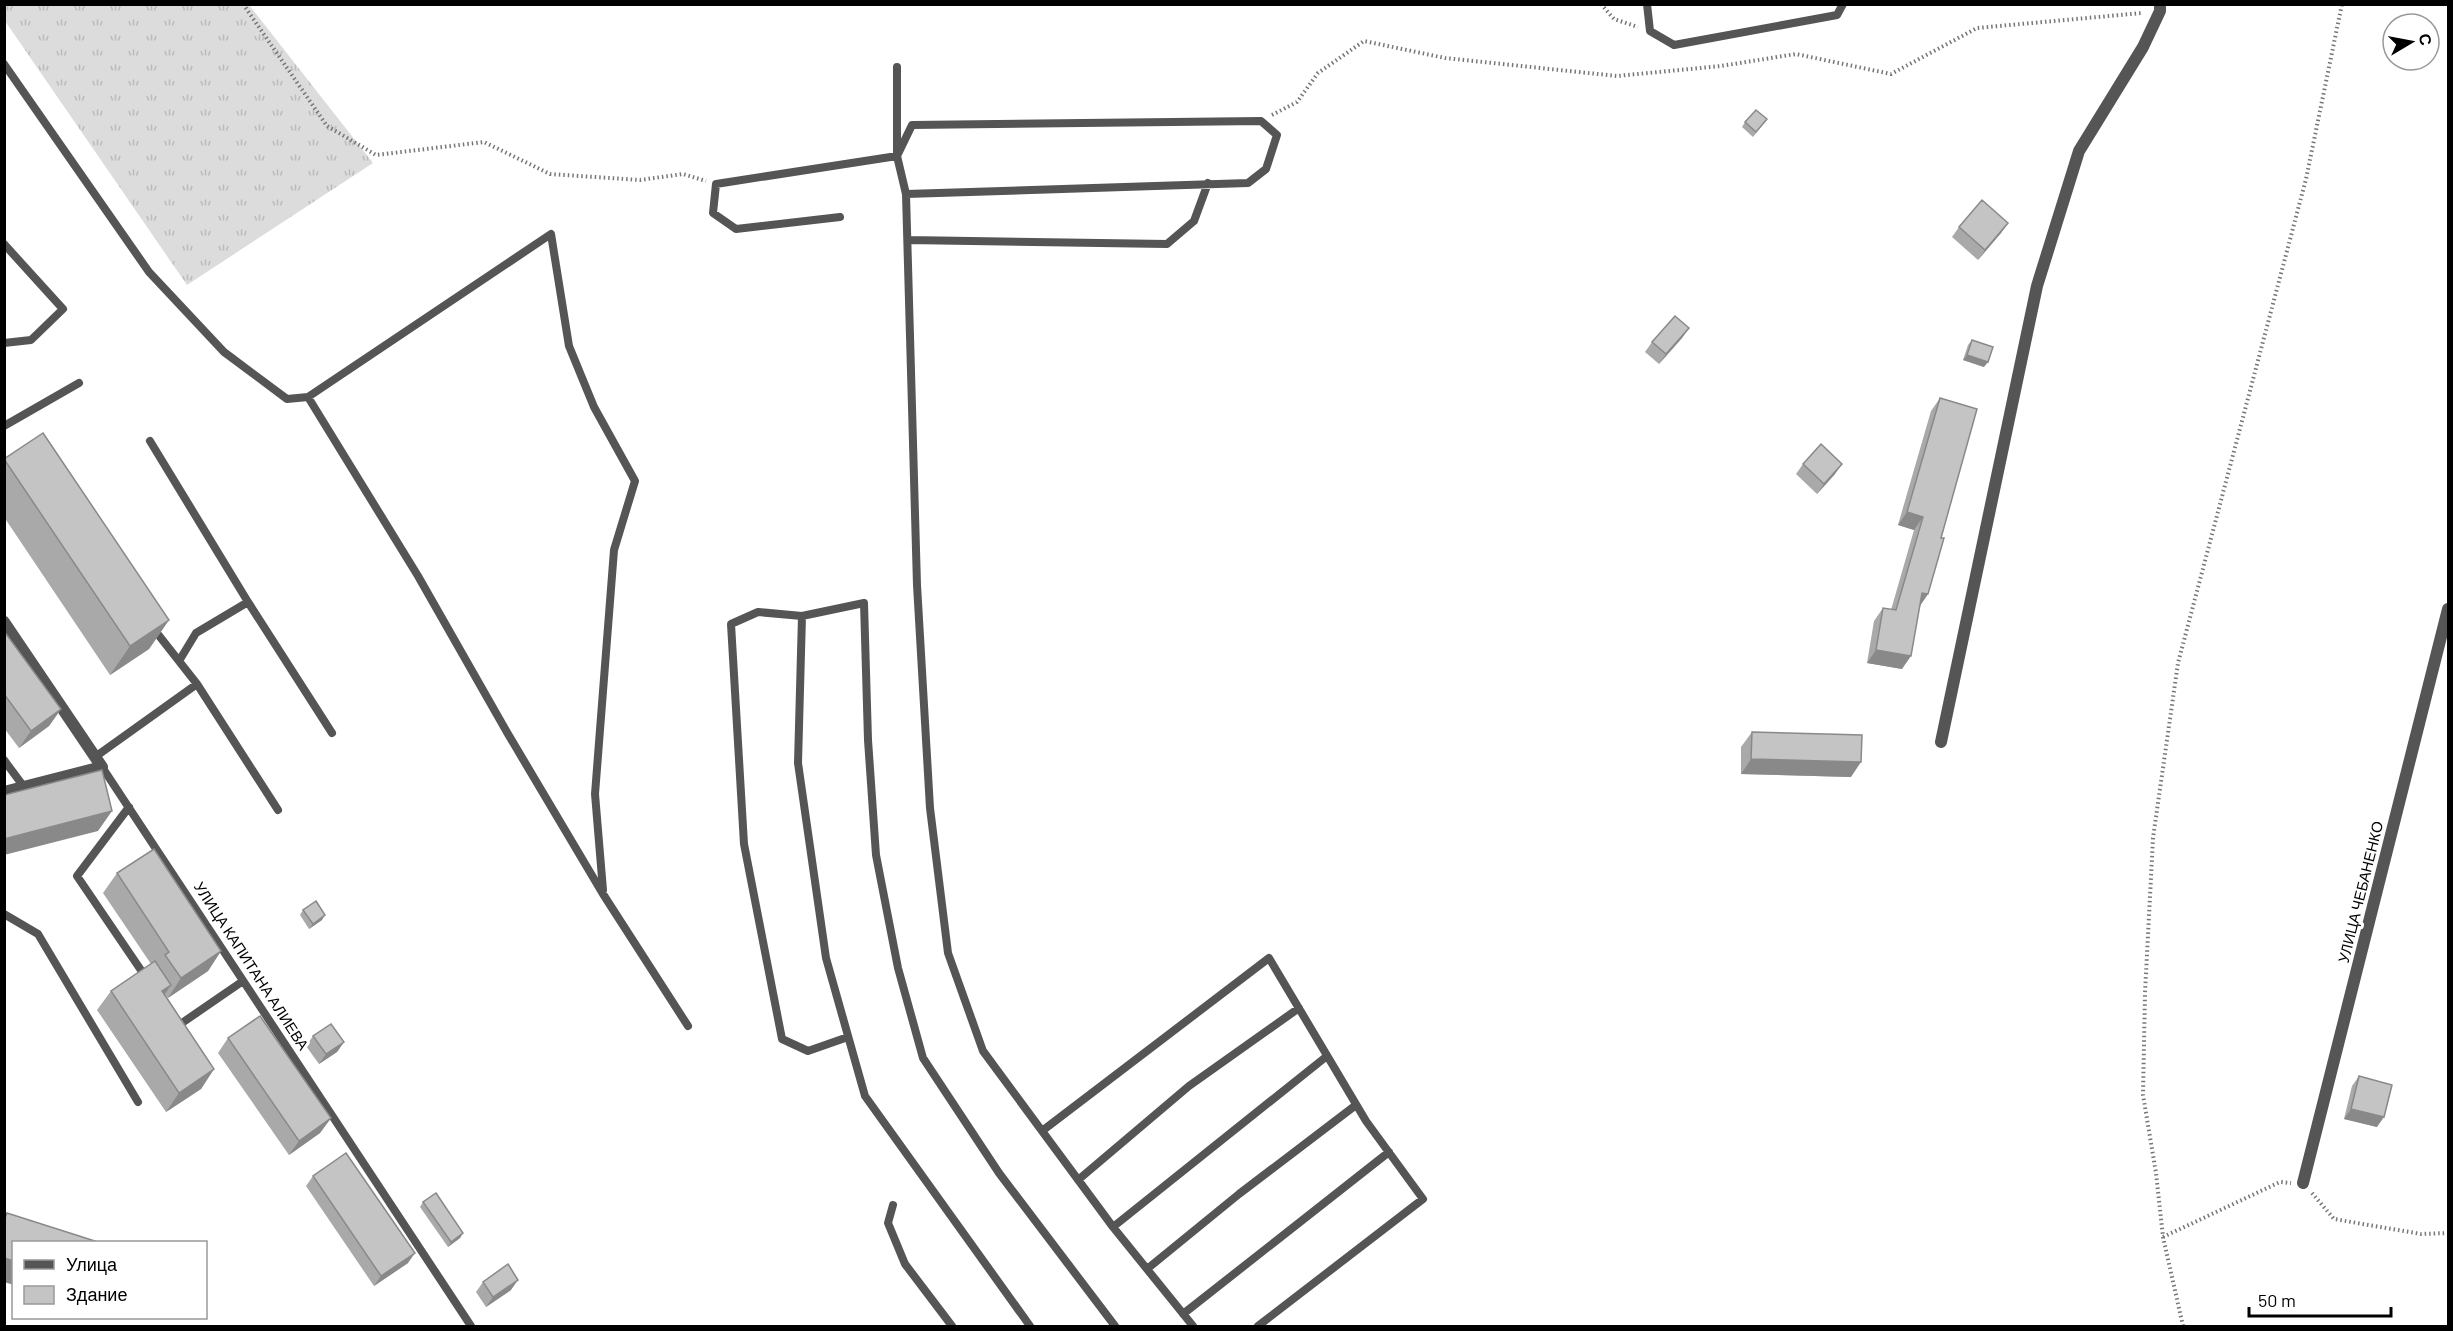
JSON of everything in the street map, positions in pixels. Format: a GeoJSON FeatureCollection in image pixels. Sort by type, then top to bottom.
{"type":"FeatureCollection","features":[{"type":"Feature","properties":{"kind":"street"},"geometry":{"type":"LineString","coordinates":[[1941,742],[2037,286],[2079,151],[2143,47],[2160,8]]}},
{"type":"Feature","properties":{"kind":"street","name":"УЛИЦА ЧЕБАНЕНКО"},"geometry":{"type":"LineString","coordinates":[[2304,1183],[2448,609]]}},
{"type":"Feature","properties":{"kind":"street","name":"УЛИЦА КАПИТАНА АЛИЕВА"},"geometry":{"type":"LineString","coordinates":[[4,622],[99,762]]}},
{"type":"Feature","properties":{"kind":"street"},"geometry":{"type":"LineString","coordinates":[[4,792],[99,762]]}},
{"type":"Feature","properties":{"kind":"lane"},"geometry":{"type":"LineString","coordinates":[[1647,4],[1650,31],[1674,45],[1837,15],[1843,4]]}},
{"type":"Feature","properties":{"kind":"lane"},"geometry":{"type":"LineString","coordinates":[[4,64],[149,272],[224,352],[287,399],[308,397],[551,234],[569,346],[594,407],[636,481],[614,550],[595,794],[603,894]]}},
{"type":"Feature","properties":{"kind":"lane"},"geometry":{"type":"LineString","coordinates":[[897,67],[897,156],[906,194],[908,240],[917,585],[930,808],[948,953],[983,1051],[1113,1227],[1193,1326]]}},
{"type":"Feature","properties":{"kind":"lane"},"geometry":{"type":"LineString","coordinates":[[897,156],[912,125],[1261,121],[1277,135],[1266,168],[1248,183],[906,194]]}},
{"type":"Feature","properties":{"kind":"lane"},"geometry":{"type":"LineString","coordinates":[[840,217],[736,229],[713,213],[716,184],[897,156]]}},
{"type":"Feature","properties":{"kind":"lane"},"geometry":{"type":"LineString","coordinates":[[908,240],[1167,244],[1194,221],[1208,183]]}},
{"type":"Feature","properties":{"kind":"lane"},"geometry":{"type":"LineString","coordinates":[[4,244],[63,309],[31,339],[4,343]]}},
{"type":"Feature","properties":{"kind":"lane"},"geometry":{"type":"LineString","coordinates":[[4,426],[78,383]]}},
{"type":"Feature","properties":{"kind":"lane"},"geometry":{"type":"LineString","coordinates":[[308,397],[418,576],[603,894],[688,1026]]}},
{"type":"Feature","properties":{"kind":"lane"},"geometry":{"type":"LineString","coordinates":[[150,441],[248,602],[332,733]]}},
{"type":"Feature","properties":{"kind":"lane"},"geometry":{"type":"LineString","coordinates":[[179,661],[196,633],[248,602]]}},
{"type":"Feature","properties":{"kind":"lane"},"geometry":{"type":"LineString","coordinates":[[848,1036],[808,1051],[782,1039],[744,844],[731,624],[758,612],[802,616],[864,603],[868,740],[876,855],[898,968],[923,1058],[999,1173],[1115,1326]]}},
{"type":"Feature","properties":{"kind":"lane"},"geometry":{"type":"LineString","coordinates":[[802,616],[798,763],[826,958],[865,1096],[1030,1326]]}},
{"type":"Feature","properties":{"kind":"lane"},"geometry":{"type":"LineString","coordinates":[[147,620],[197,684],[278,810]]}},
{"type":"Feature","properties":{"kind":"lane"},"geometry":{"type":"LineString","coordinates":[[99,762],[197,684]]}},
{"type":"Feature","properties":{"kind":"lane"},"geometry":{"type":"LineString","coordinates":[[4,759],[24,787]]}},
{"type":"Feature","properties":{"kind":"lane","name":"УЛИЦА КАПИТАНА АЛИЕВА"},"geometry":{"type":"LineString","coordinates":[[99,762],[471,1326]]}},
{"type":"Feature","properties":{"kind":"lane"},"geometry":{"type":"LineString","coordinates":[[129,807],[77,876],[152,985]]}},
{"type":"Feature","properties":{"kind":"lane"},"geometry":{"type":"LineString","coordinates":[[4,914],[38,934],[138,1102]]}},
{"type":"Feature","properties":{"kind":"lane"},"geometry":{"type":"LineString","coordinates":[[1042,1131],[1269,958],[1356,1105],[1423,1199],[1258,1326]]}},
{"type":"Feature","properties":{"kind":"lane"},"geometry":{"type":"LineString","coordinates":[[172,1015],[178,1025],[243,981]]}},
{"type":"Feature","properties":{"kind":"lane"},"geometry":{"type":"LineString","coordinates":[[1078,1179],[1189,1086],[1299,1008]]}},
{"type":"Feature","properties":{"kind":"lane"},"geometry":{"type":"LineString","coordinates":[[1113,1227],[1327,1056]]}},
{"type":"Feature","properties":{"kind":"lane"},"geometry":{"type":"LineString","coordinates":[[1147,1269],[1239,1194],[1356,1105]]}},
{"type":"Feature","properties":{"kind":"lane"},"geometry":{"type":"LineString","coordinates":[[1183,1314],[1389,1152]]}},
{"type":"Feature","properties":{"kind":"lane"},"geometry":{"type":"LineString","coordinates":[[893,1205],[888,1223],[905,1264],[952,1326]]}},
{"type":"Feature","properties":{"kind":"path"},"geometry":{"type":"LineString","coordinates":[[243,4],[327,126],[376,155],[484,142],[550,174],[640,180],[683,174],[716,184]]}},
{"type":"Feature","properties":{"kind":"path"},"geometry":{"type":"LineString","coordinates":[[1601,4],[1614,20],[1650,31]]}},
{"type":"Feature","properties":{"kind":"path"},"geometry":{"type":"LineString","coordinates":[[2183,1326],[2163,1237],[2156,1173],[2143,1095],[2145,993],[2153,838],[2178,663],[2306,179],[2342,4]]}},
{"type":"Feature","properties":{"kind":"path"},"geometry":{"type":"LineString","coordinates":[[1261,121],[1297,102],[1318,73],[1364,40],[1445,58],[1617,76],[1721,66],[1796,54],[1891,74],[1977,28],[2160,8]]}},
{"type":"Feature","properties":{"kind":"path"},"geometry":{"type":"LineString","coordinates":[[2163,1237],[2280,1182],[2304,1183],[2334,1219],[2421,1234],[2448,1233]]}},
{"type":"Feature","properties":{"kind":"green space"},"geometry":{"type":"Polygon","coordinates":[[[4,5],[249,5],[373,163],[187,285],[5,21],[4,5]]]}},
{"type":"Feature","properties":{"kind":"building"},"geometry":{"type":"Polygon","coordinates":[[[1756,110],[1767,119],[1756,132],[1745,122],[1756,110]]]}},
{"type":"Feature","properties":{"kind":"building"},"geometry":{"type":"Polygon","coordinates":[[[1982,200],[2008,223],[1985,250],[1959,227],[1982,200]]]}},
{"type":"Feature","properties":{"kind":"building"},"geometry":{"type":"Polygon","coordinates":[[[1675,316],[1689,328],[1666,354],[1652,342],[1675,316]]]}},
{"type":"Feature","properties":{"kind":"building"},"geometry":{"type":"Polygon","coordinates":[[[1972,340],[1993,347],[1988,362],[1967,355],[1972,340]]]}},
{"type":"Feature","properties":{"kind":"building"},"geometry":{"type":"Polygon","coordinates":[[[1940,398],[1977,409],[1928,594],[1922,593],[1911,656],[1876,650],[1883,608],[1896,610],[1923,517],[1907,512],[1940,398]]]}},
{"type":"Feature","properties":{"kind":"building"},"geometry":{"type":"Polygon","coordinates":[[[43,433],[169,620],[130,646],[4,459],[43,433]]]}},
{"type":"Feature","properties":{"kind":"building"},"geometry":{"type":"Polygon","coordinates":[[[1821,444],[1842,464],[1824,484],[1803,464],[1821,444]]]}},
{"type":"Feature","properties":{"kind":"building"},"geometry":{"type":"Polygon","coordinates":[[[4,631],[61,709],[31,731],[4,694],[4,631]]]}},
{"type":"Feature","properties":{"kind":"building"},"geometry":{"type":"Polygon","coordinates":[[[1752,732],[1862,735],[1861,762],[1751,759],[1752,732]]]}},
{"type":"Feature","properties":{"kind":"building"},"geometry":{"type":"Polygon","coordinates":[[[102,770],[112,811],[4,839],[4,795],[102,770]]]}},
{"type":"Feature","properties":{"kind":"building"},"geometry":{"type":"Polygon","coordinates":[[[154,849],[221,951],[181,978],[165,955],[169,952],[117,873],[154,849]]]}},
{"type":"Feature","properties":{"kind":"building"},"geometry":{"type":"Polygon","coordinates":[[[316,901],[325,915],[313,924],[303,910],[316,901]]]}},
{"type":"Feature","properties":{"kind":"building"},"geometry":{"type":"Polygon","coordinates":[[[155,961],[171,985],[162,991],[214,1069],[179,1093],[111,991],[155,961]]]}},
{"type":"Feature","properties":{"kind":"building"},"geometry":{"type":"Polygon","coordinates":[[[260,1016],[331,1118],[299,1141],[228,1038],[260,1016]]]}},
{"type":"Feature","properties":{"kind":"building"},"geometry":{"type":"Polygon","coordinates":[[[331,1024],[344,1042],[326,1054],[313,1036],[331,1024]]]}},
{"type":"Feature","properties":{"kind":"building"},"geometry":{"type":"Polygon","coordinates":[[[2359,1076],[2392,1085],[2384,1117],[2351,1109],[2359,1076]]]}},
{"type":"Feature","properties":{"kind":"building"},"geometry":{"type":"Polygon","coordinates":[[[346,1153],[415,1253],[381,1276],[313,1176],[346,1153]]]}},
{"type":"Feature","properties":{"kind":"building"},"geometry":{"type":"Polygon","coordinates":[[[436,1193],[463,1233],[451,1242],[423,1202],[436,1193]]]}},
{"type":"Feature","properties":{"kind":"building"},"geometry":{"type":"Polygon","coordinates":[[[7,1213],[95,1241],[12,1241],[12,1260],[4,1258],[4,1220],[7,1213]]]}},
{"type":"Feature","properties":{"kind":"building"},"geometry":{"type":"Polygon","coordinates":[[[508,1264],[518,1280],[493,1297],[483,1282],[508,1264]]]}}]}
